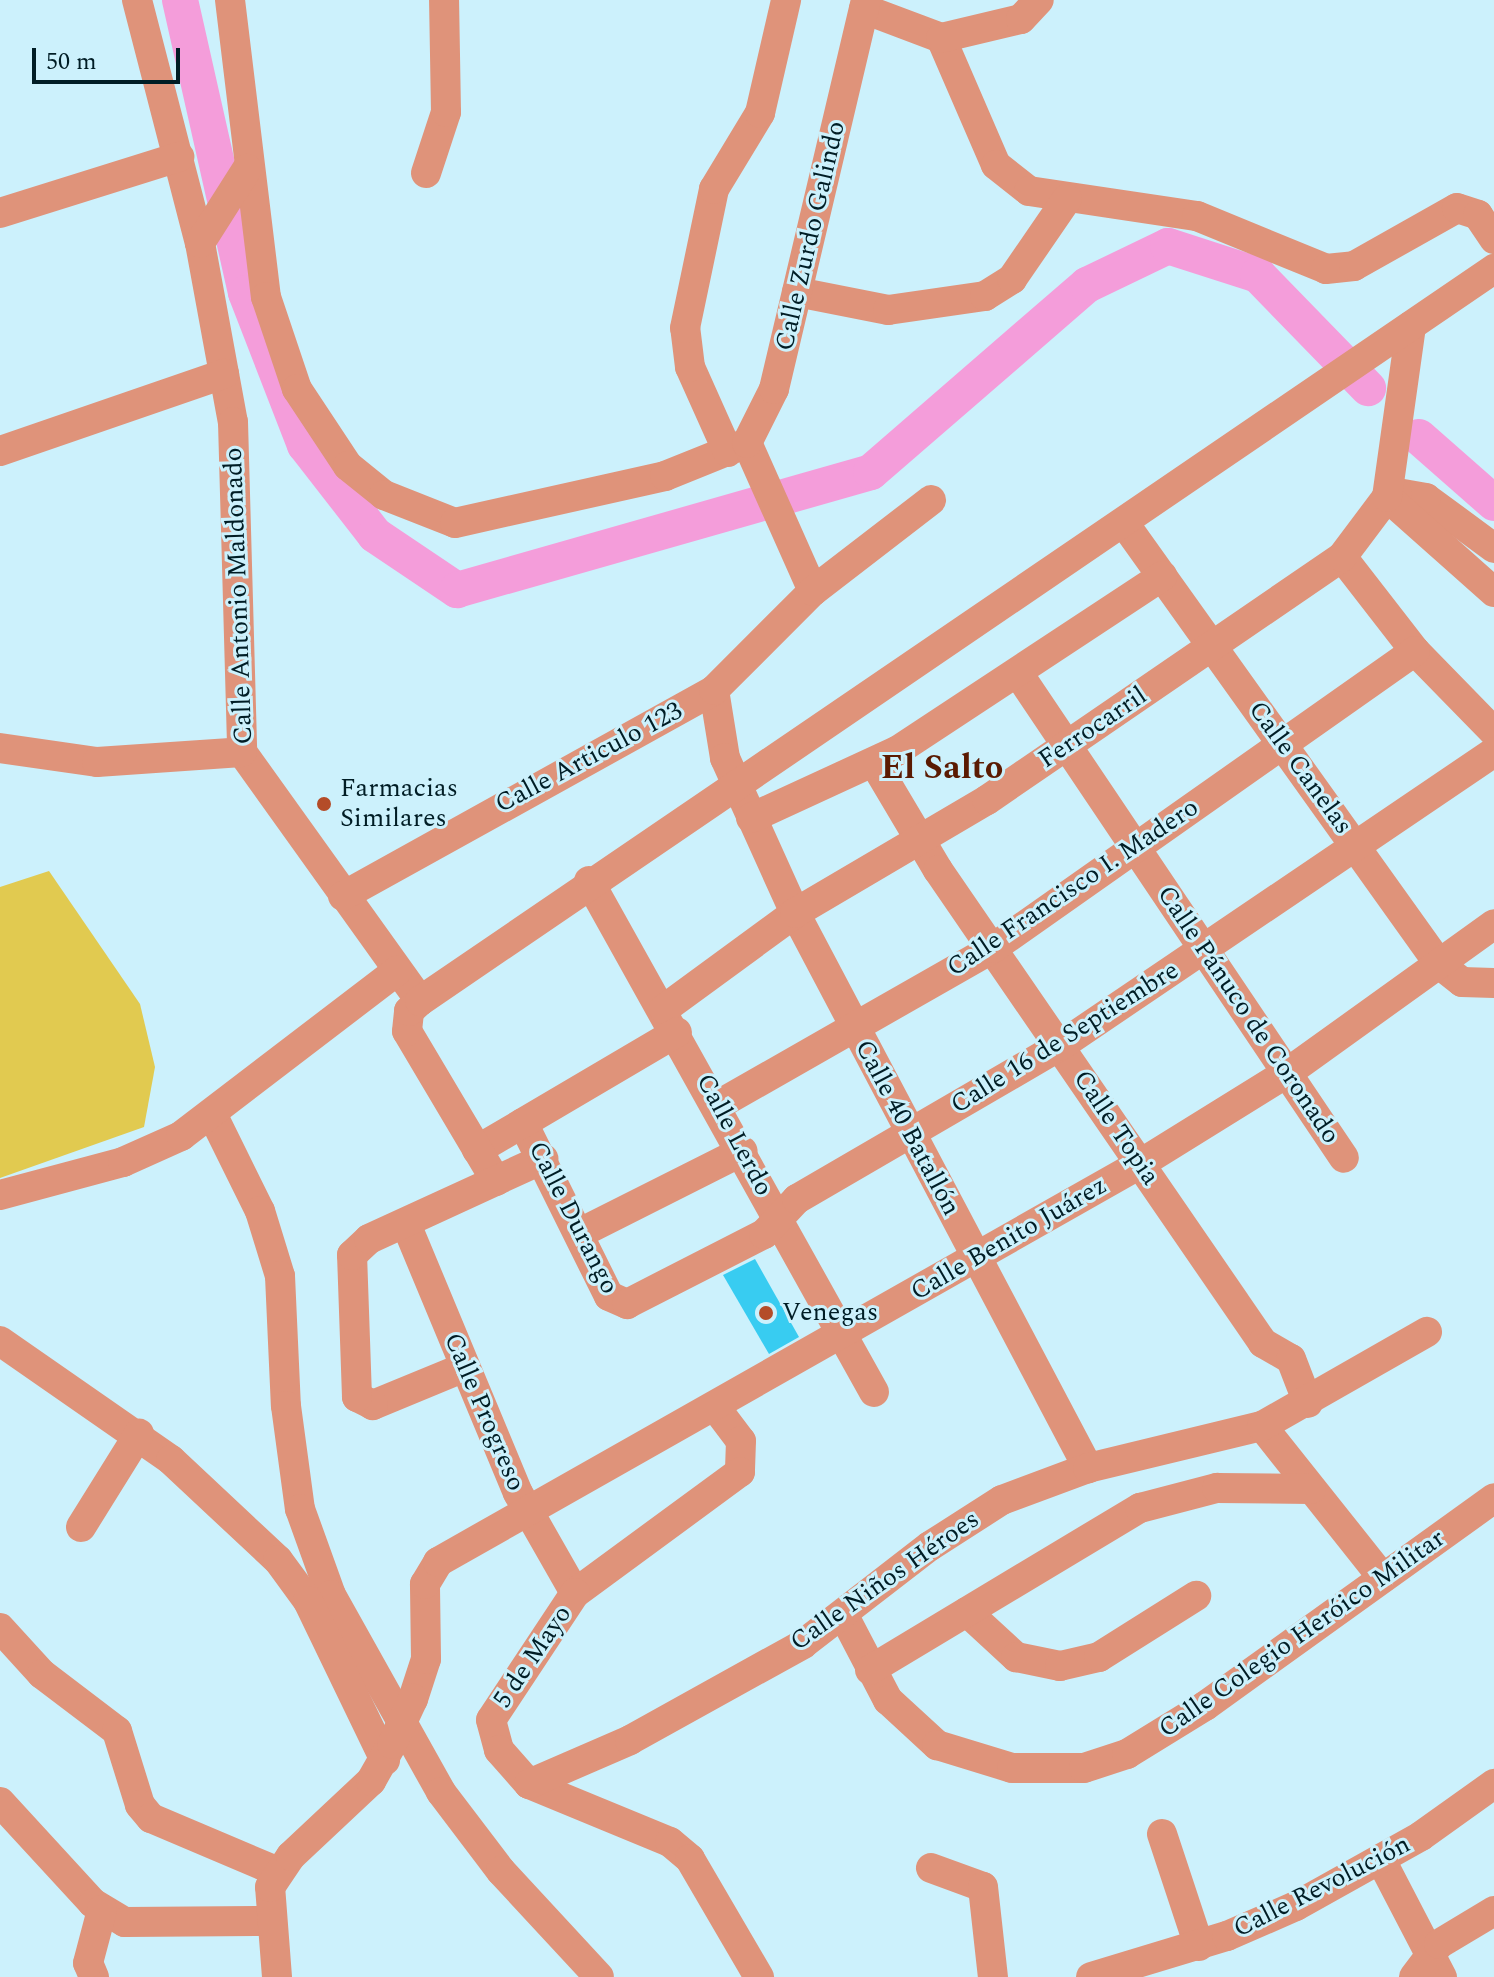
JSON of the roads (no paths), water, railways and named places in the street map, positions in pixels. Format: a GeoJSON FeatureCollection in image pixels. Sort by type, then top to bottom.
{"type":"FeatureCollection","features":[{"type":"Feature","properties":{"kind":"street","name":"Calle Antonio Maldonado"},"geometry":{"type":"LineString","coordinates":[[137,0],[179,157],[206,234],[238,476],[242,752],[420,1001]]}},
{"type":"Feature","properties":{"kind":"street"},"geometry":{"type":"LineString","coordinates":[[230,0],[241,180],[266,297],[297,389],[348,466],[384,495],[455,523],[494,518],[665,476],[743,453]]}},
{"type":"Feature","properties":{"kind":"street"},"geometry":{"type":"LineString","coordinates":[[426,173],[446,112],[444,0]]}},
{"type":"Feature","properties":{"kind":"street"},"geometry":{"type":"LineString","coordinates":[[786,0],[760,113],[714,189],[685,328],[690,367],[743,453],[813,591]]}},
{"type":"Feature","properties":{"kind":"street"},"geometry":{"type":"LineString","coordinates":[[865,4],[941,38],[1021,19],[1039,0]]}},
{"type":"Feature","properties":{"kind":"street","name":"Calle Zurdo Galindo"},"geometry":{"type":"LineString","coordinates":[[743,453],[769,407],[865,4]]}},
{"type":"Feature","properties":{"kind":"street"},"geometry":{"type":"LineString","coordinates":[[941,38],[996,165],[1029,191],[1231,225],[1326,269],[1354,266],[1457,208],[1478,215],[1494,239]]}},
{"type":"Feature","properties":{"kind":"street"},"geometry":{"type":"LineString","coordinates":[[0,213],[179,157]]}},
{"type":"Feature","properties":{"kind":"street"},"geometry":{"type":"LineString","coordinates":[[206,234],[241,180]]}},
{"type":"Feature","properties":{"kind":"street"},"geometry":{"type":"LineString","coordinates":[[797,292],[888,310],[985,296],[1012,279],[1067,199]]}},
{"type":"Feature","properties":{"kind":"street"},"geometry":{"type":"LineString","coordinates":[[420,1001],[589,881],[1124,523],[1494,269]]}},
{"type":"Feature","properties":{"kind":"street","name":"Ferrocarril"},"geometry":{"type":"LineString","coordinates":[[477,1150],[523,1123],[671,1020],[795,913],[919,840],[1067,746],[1342,557],[1387,497],[1411,326]]}},
{"type":"Feature","properties":{"kind":"street"},"geometry":{"type":"LineString","coordinates":[[0,451],[224,374]]}},
{"type":"Feature","properties":{"kind":"street"},"geometry":{"type":"LineString","coordinates":[[1494,548],[1426,498],[1397,493],[1387,497],[1494,592]]}},
{"type":"Feature","properties":{"kind":"street","name":"Calle Articulo 123"},"geometry":{"type":"LineString","coordinates":[[343,896],[714,690],[813,591],[931,500]]}},
{"type":"Feature","properties":{"kind":"street","name":"Calle Canelas"},"geometry":{"type":"LineString","coordinates":[[1124,523],[1439,964],[1462,982],[1494,983]]}},
{"type":"Feature","properties":{"kind":"street"},"geometry":{"type":"LineString","coordinates":[[1342,557],[1415,651],[1494,732]]}},
{"type":"Feature","properties":{"kind":"street"},"geometry":{"type":"LineString","coordinates":[[751,818],[875,764],[1162,576]]}},
{"type":"Feature","properties":{"kind":"street","name":"Calle Francisco I. Madero"},"geometry":{"type":"LineString","coordinates":[[718,1105],[855,1030],[993,948],[1415,651]]}},
{"type":"Feature","properties":{"kind":"street","name":"Calle Pánuco de Coronado"},"geometry":{"type":"LineString","coordinates":[[1018,673],[1344,1158]]}},
{"type":"Feature","properties":{"kind":"street","name":"Calle 40 Batallón"},"geometry":{"type":"LineString","coordinates":[[714,690],[718,729],[735,783],[795,913],[909,1136],[1088,1468]]}},
{"type":"Feature","properties":{"kind":"street"},"geometry":{"type":"LineString","coordinates":[[0,748],[97,762],[242,752]]}},
{"type":"Feature","properties":{"kind":"street","name":"Calle 16 de Septiembre"},"geometry":{"type":"LineString","coordinates":[[627,1304],[751,1242],[797,1199],[1060,1046],[1494,752]]}},
{"type":"Feature","properties":{"kind":"street","name":"Calle Topia"},"geometry":{"type":"LineString","coordinates":[[875,764],[919,840],[1263,1343],[1291,1359],[1308,1403]]}},
{"type":"Feature","properties":{"kind":"street","name":"Calle Lerdo"},"geometry":{"type":"LineString","coordinates":[[589,881],[671,1020],[840,1336],[874,1392]]}},
{"type":"Feature","properties":{"kind":"street","name":"Calle Benito Juárez"},"geometry":{"type":"LineString","coordinates":[[278,1872],[371,1781],[389,1752],[413,1699],[426,1659],[425,1584],[438,1562],[716,1408],[1140,1164],[1287,1073],[1494,924]]}},
{"type":"Feature","properties":{"kind":"street"},"geometry":{"type":"LineString","coordinates":[[0,1195],[123,1162],[181,1136],[397,971]]}},
{"type":"Feature","properties":{"kind":"street","name":"Calle Durango"},"geometry":{"type":"LineString","coordinates":[[420,1001],[409,1011],[407,1031],[496,1181]]}},
{"type":"Feature","properties":{"kind":"street"},"geometry":{"type":"LineString","coordinates":[[212,1114],[260,1211],[280,1276],[286,1406],[300,1509],[331,1595],[441,1792],[501,1871],[599,1977]]}},
{"type":"Feature","properties":{"kind":"street","name":"Calle Durango"},"geometry":{"type":"LineString","coordinates":[[523,1123],[609,1296],[627,1304]]}},
{"type":"Feature","properties":{"kind":"street"},"geometry":{"type":"LineString","coordinates":[[580,1233],[743,1151]]}},
{"type":"Feature","properties":{"kind":"street"},"geometry":{"type":"LineString","coordinates":[[465,1367],[365,1404],[355,1389],[350,1269],[359,1245],[543,1159]]}},
{"type":"Feature","properties":{"kind":"street","name":"Calle Progreso"},"geometry":{"type":"LineString","coordinates":[[406,1224],[527,1514],[575,1593]]}},
{"type":"Feature","properties":{"kind":"street","name":"Calle Niños Héroes"},"geometry":{"type":"LineString","coordinates":[[529,1784],[630,1740],[844,1616],[960,1525],[1029,1487],[1088,1468],[1262,1426],[1308,1403],[1427,1332]]}},
{"type":"Feature","properties":{"kind":"street"},"geometry":{"type":"LineString","coordinates":[[0,1341],[139,1434],[278,1560],[308,1601],[389,1752]]}},
{"type":"Feature","properties":{"kind":"street"},"geometry":{"type":"LineString","coordinates":[[575,1593],[729,1483],[744,1456],[716,1408]]}},
{"type":"Feature","properties":{"kind":"street"},"geometry":{"type":"LineString","coordinates":[[1262,1426],[1383,1578]]}},
{"type":"Feature","properties":{"kind":"street"},"geometry":{"type":"LineString","coordinates":[[81,1527],[139,1434]]}},
{"type":"Feature","properties":{"kind":"street"},"geometry":{"type":"LineString","coordinates":[[870,1670],[1165,1498],[1217,1488],[1311,1489]]}},
{"type":"Feature","properties":{"kind":"street","name":"Calle Colegio Heróico Militar"},"geometry":{"type":"LineString","coordinates":[[844,1616],[888,1700],[937,1745],[1012,1768],[1084,1768],[1147,1744],[1494,1498]]}},
{"type":"Feature","properties":{"kind":"street","name":"5 de Mayo"},"geometry":{"type":"LineString","coordinates":[[529,1784],[499,1750],[491,1720],[575,1593]]}},
{"type":"Feature","properties":{"kind":"street"},"geometry":{"type":"LineString","coordinates":[[967,1612],[1016,1657],[1050,1666],[1099,1657],[1196,1596]]}},
{"type":"Feature","properties":{"kind":"street"},"geometry":{"type":"LineString","coordinates":[[0,1628],[42,1674],[117,1731],[140,1805],[160,1823],[278,1872],[270,1887],[269,1921],[277,1977]]}},
{"type":"Feature","properties":{"kind":"street"},"geometry":{"type":"LineString","coordinates":[[529,1784],[670,1842],[705,1879],[759,1977]]}},
{"type":"Feature","properties":{"kind":"street","name":"Calle Revolución"},"geometry":{"type":"LineString","coordinates":[[1091,1977],[1199,1946],[1285,1911],[1381,1860],[1494,1784]]}},
{"type":"Feature","properties":{"kind":"street"},"geometry":{"type":"LineString","coordinates":[[0,1802],[102,1910],[140,1926],[269,1921]]}},
{"type":"Feature","properties":{"kind":"street"},"geometry":{"type":"LineString","coordinates":[[1162,1834],[1199,1946]]}},
{"type":"Feature","properties":{"kind":"street"},"geometry":{"type":"LineString","coordinates":[[1381,1860],[1428,1970]]}},
{"type":"Feature","properties":{"kind":"street"},"geometry":{"type":"LineString","coordinates":[[931,1868],[983,1887],[993,1977]]}},
{"type":"Feature","properties":{"kind":"street"},"geometry":{"type":"LineString","coordinates":[[94,1977],[88,1963],[102,1910]]}},
{"type":"Feature","properties":{"kind":"street"},"geometry":{"type":"LineString","coordinates":[[1428,1970],[1453,1933],[1494,1911]]}},
{"type":"Feature","properties":{"kind":"waterway"},"geometry":{"type":"LineString","coordinates":[[180,0],[246,293],[305,445],[375,535],[457,590],[871,472],[1087,285],[1168,246],[1258,275],[1368,388]]}},
{"type":"Feature","properties":{"kind":"waterway"},"geometry":{"type":"LineString","coordinates":[[1419,437],[1494,503]]}},
{"type":"Feature","properties":{"kind":"place","name":"Farmacias Similares"},"geometry":{"type":"Point","coordinates":[324,804]}},
{"type":"Feature","properties":{"kind":"place","name":"Venegas"},"geometry":{"type":"Point","coordinates":[766,1313]}},
{"type":"Feature","properties":{"kind":"district","name":"El Salto"},"geometry":{"type":"Point","coordinates":[942,769]}}]}
